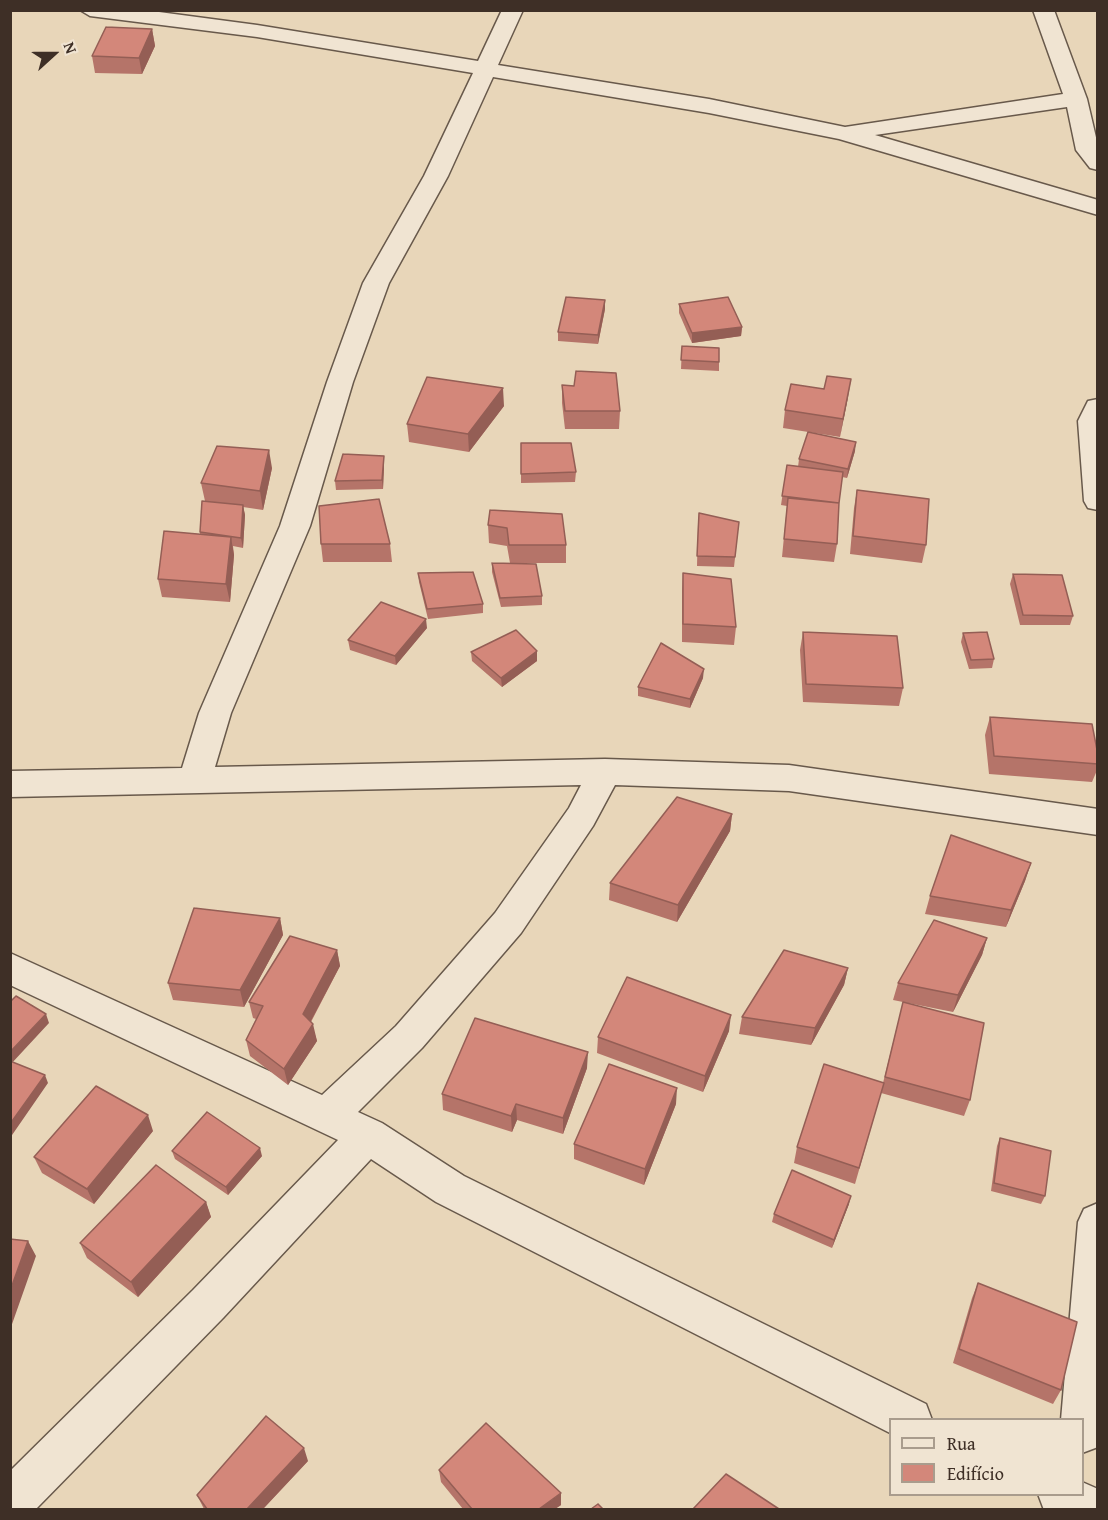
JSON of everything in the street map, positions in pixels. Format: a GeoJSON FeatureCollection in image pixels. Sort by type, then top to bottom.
{"type":"FeatureCollection","features":[{"type":"Feature","properties":{"kind":"street"},"geometry":{"type":"LineString","coordinates":[[90,10],[257,31],[709,106],[843,133],[1098,208]]}},
{"type":"Feature","properties":{"kind":"street"},"geometry":{"type":"LineString","coordinates":[[194,781],[215,713],[295,526],[340,382],[376,283],[436,176],[513,10]]}},
{"type":"Feature","properties":{"kind":"street"},"geometry":{"type":"LineString","coordinates":[[1043,10],[1076,99],[1087,150],[1098,163]]}},
{"type":"Feature","properties":{"kind":"street"},"geometry":{"type":"LineString","coordinates":[[843,133],[1076,99]]}},
{"type":"Feature","properties":{"kind":"street"},"geometry":{"type":"LineString","coordinates":[[1098,407],[1092,421],[1098,501]]}},
{"type":"Feature","properties":{"kind":"street"},"geometry":{"type":"LineString","coordinates":[[327,1116],[409,1037],[508,923],[581,817],[605,771]]}},
{"type":"Feature","properties":{"kind":"street"},"geometry":{"type":"LineString","coordinates":[[10,783],[605,771],[789,778],[1098,822]]}},
{"type":"Feature","properties":{"kind":"street"},"geometry":{"type":"LineString","coordinates":[[10,969],[368,1135],[450,1189],[908,1418]]}},
{"type":"Feature","properties":{"kind":"street"},"geometry":{"type":"LineString","coordinates":[[10,1503],[208,1304],[368,1135]]}},
{"type":"Feature","properties":{"kind":"street"},"geometry":{"type":"LineString","coordinates":[[1084,1418],[1098,1222]]}},
{"type":"Feature","properties":{"kind":"building"},"geometry":{"type":"Polygon","coordinates":[[[106,27],[152,29],[139,58],[92,56],[106,27]]]}},
{"type":"Feature","properties":{"kind":"building"},"geometry":{"type":"Polygon","coordinates":[[[566,297],[605,300],[598,335],[558,332],[566,297]]]}},
{"type":"Feature","properties":{"kind":"building"},"geometry":{"type":"Polygon","coordinates":[[[728,297],[742,327],[692,333],[679,304],[728,297]]]}},
{"type":"Feature","properties":{"kind":"building"},"geometry":{"type":"Polygon","coordinates":[[[682,346],[719,348],[719,362],[681,360],[682,346]]]}},
{"type":"Feature","properties":{"kind":"building"},"geometry":{"type":"Polygon","coordinates":[[[576,371],[616,373],[620,411],[565,411],[562,385],[574,386],[576,371]]]}},
{"type":"Feature","properties":{"kind":"building"},"geometry":{"type":"Polygon","coordinates":[[[827,376],[851,379],[843,419],[785,410],[791,384],[824,389],[827,376]]]}},
{"type":"Feature","properties":{"kind":"building"},"geometry":{"type":"Polygon","coordinates":[[[427,377],[503,388],[468,434],[407,424],[427,377]]]}},
{"type":"Feature","properties":{"kind":"building"},"geometry":{"type":"Polygon","coordinates":[[[808,432],[856,442],[848,469],[799,459],[808,432]]]}},
{"type":"Feature","properties":{"kind":"building"},"geometry":{"type":"Polygon","coordinates":[[[521,443],[571,443],[576,472],[521,474],[521,443]]]}},
{"type":"Feature","properties":{"kind":"building"},"geometry":{"type":"Polygon","coordinates":[[[217,446],[269,450],[260,491],[201,483],[217,446]]]}},
{"type":"Feature","properties":{"kind":"building"},"geometry":{"type":"Polygon","coordinates":[[[343,454],[384,456],[382,480],[335,481],[343,454]]]}},
{"type":"Feature","properties":{"kind":"building"},"geometry":{"type":"Polygon","coordinates":[[[787,465],[843,472],[839,503],[782,496],[787,465]]]}},
{"type":"Feature","properties":{"kind":"building"},"geometry":{"type":"Polygon","coordinates":[[[857,490],[929,499],[926,545],[853,536],[857,490]]]}},
{"type":"Feature","properties":{"kind":"building"},"geometry":{"type":"Polygon","coordinates":[[[788,498],[839,503],[837,544],[784,539],[788,498]]]}},
{"type":"Feature","properties":{"kind":"building"},"geometry":{"type":"Polygon","coordinates":[[[379,499],[390,544],[321,544],[319,506],[379,499]]]}},
{"type":"Feature","properties":{"kind":"building"},"geometry":{"type":"Polygon","coordinates":[[[202,501],[243,505],[241,538],[200,532],[202,501]]]}},
{"type":"Feature","properties":{"kind":"building"},"geometry":{"type":"Polygon","coordinates":[[[490,510],[562,514],[566,545],[509,545],[507,528],[488,525],[490,510]]]}},
{"type":"Feature","properties":{"kind":"building"},"geometry":{"type":"Polygon","coordinates":[[[699,513],[739,522],[735,557],[697,556],[699,513]]]}},
{"type":"Feature","properties":{"kind":"building"},"geometry":{"type":"Polygon","coordinates":[[[164,531],[231,537],[226,584],[158,579],[164,531]]]}},
{"type":"Feature","properties":{"kind":"building"},"geometry":{"type":"Polygon","coordinates":[[[492,563],[536,564],[542,596],[500,598],[492,563]]]}},
{"type":"Feature","properties":{"kind":"building"},"geometry":{"type":"Polygon","coordinates":[[[473,572],[483,604],[427,609],[418,573],[473,572]]]}},
{"type":"Feature","properties":{"kind":"building"},"geometry":{"type":"Polygon","coordinates":[[[683,573],[731,579],[736,627],[683,624],[683,573]]]}},
{"type":"Feature","properties":{"kind":"building"},"geometry":{"type":"Polygon","coordinates":[[[1013,574],[1062,575],[1073,616],[1023,615],[1013,574]]]}},
{"type":"Feature","properties":{"kind":"building"},"geometry":{"type":"Polygon","coordinates":[[[381,602],[426,619],[395,656],[348,640],[381,602]]]}},
{"type":"Feature","properties":{"kind":"building"},"geometry":{"type":"Polygon","coordinates":[[[516,630],[537,651],[501,678],[471,652],[516,630]]]}},
{"type":"Feature","properties":{"kind":"building"},"geometry":{"type":"Polygon","coordinates":[[[803,632],[897,636],[903,688],[806,684],[803,632]]]}},
{"type":"Feature","properties":{"kind":"building"},"geometry":{"type":"Polygon","coordinates":[[[987,632],[994,659],[971,660],[963,633],[987,632]]]}},
{"type":"Feature","properties":{"kind":"building"},"geometry":{"type":"Polygon","coordinates":[[[661,643],[704,669],[690,699],[638,687],[661,643]]]}},
{"type":"Feature","properties":{"kind":"building"},"geometry":{"type":"Polygon","coordinates":[[[990,717],[1092,724],[1098,764],[994,756],[990,717]]]}},
{"type":"Feature","properties":{"kind":"building"},"geometry":{"type":"Polygon","coordinates":[[[677,797],[732,814],[678,905],[610,883],[677,797]]]}},
{"type":"Feature","properties":{"kind":"building"},"geometry":{"type":"Polygon","coordinates":[[[951,835],[1031,863],[1011,910],[930,896],[951,835]]]}},
{"type":"Feature","properties":{"kind":"building"},"geometry":{"type":"Polygon","coordinates":[[[194,908],[280,918],[240,990],[168,983],[194,908]]]}},
{"type":"Feature","properties":{"kind":"building"},"geometry":{"type":"Polygon","coordinates":[[[934,920],[987,938],[958,995],[898,983],[934,920]]]}},
{"type":"Feature","properties":{"kind":"building"},"geometry":{"type":"Polygon","coordinates":[[[290,936],[337,950],[303,1014],[313,1024],[284,1069],[246,1040],[263,1006],[249,1002],[290,936]]]}},
{"type":"Feature","properties":{"kind":"building"},"geometry":{"type":"Polygon","coordinates":[[[784,950],[848,968],[815,1028],[742,1017],[784,950]]]}},
{"type":"Feature","properties":{"kind":"building"},"geometry":{"type":"Polygon","coordinates":[[[627,977],[731,1015],[705,1076],[598,1037],[627,977]]]}},
{"type":"Feature","properties":{"kind":"building"},"geometry":{"type":"Polygon","coordinates":[[[16,996],[46,1014],[10,1052],[10,1002],[16,996]]]}},
{"type":"Feature","properties":{"kind":"building"},"geometry":{"type":"Polygon","coordinates":[[[903,1002],[984,1023],[970,1100],[885,1077],[903,1002]]]}},
{"type":"Feature","properties":{"kind":"building"},"geometry":{"type":"Polygon","coordinates":[[[475,1018],[588,1052],[563,1118],[516,1104],[511,1116],[442,1094],[475,1018]]]}},
{"type":"Feature","properties":{"kind":"building"},"geometry":{"type":"Polygon","coordinates":[[[10,1061],[45,1075],[10,1124],[10,1061]]]}},
{"type":"Feature","properties":{"kind":"building"},"geometry":{"type":"Polygon","coordinates":[[[609,1064],[677,1088],[645,1169],[574,1144],[609,1064]]]}},
{"type":"Feature","properties":{"kind":"building"},"geometry":{"type":"Polygon","coordinates":[[[824,1064],[884,1083],[859,1168],[797,1147],[824,1064]]]}},
{"type":"Feature","properties":{"kind":"building"},"geometry":{"type":"Polygon","coordinates":[[[96,1086],[148,1115],[87,1189],[34,1157],[96,1086]]]}},
{"type":"Feature","properties":{"kind":"building"},"geometry":{"type":"Polygon","coordinates":[[[207,1112],[260,1148],[226,1187],[172,1151],[207,1112]]]}},
{"type":"Feature","properties":{"kind":"building"},"geometry":{"type":"Polygon","coordinates":[[[1000,1138],[1051,1151],[1045,1196],[994,1183],[1000,1138]]]}},
{"type":"Feature","properties":{"kind":"building"},"geometry":{"type":"Polygon","coordinates":[[[156,1165],[206,1202],[131,1282],[80,1243],[156,1165]]]}},
{"type":"Feature","properties":{"kind":"building"},"geometry":{"type":"Polygon","coordinates":[[[792,1170],[851,1196],[834,1240],[774,1214],[792,1170]]]}},
{"type":"Feature","properties":{"kind":"building"},"geometry":{"type":"Polygon","coordinates":[[[10,1239],[28,1241],[10,1291],[10,1239]]]}},
{"type":"Feature","properties":{"kind":"building"},"geometry":{"type":"Polygon","coordinates":[[[978,1283],[1077,1322],[1061,1390],[959,1349],[978,1283]]]}},
{"type":"Feature","properties":{"kind":"building"},"geometry":{"type":"Polygon","coordinates":[[[266,1416],[304,1448],[247,1509],[207,1509],[197,1495],[266,1416]]]}},
{"type":"Feature","properties":{"kind":"building"},"geometry":{"type":"Polygon","coordinates":[[[486,1423],[561,1493],[539,1509],[472,1509],[439,1470],[486,1423]]]}},
{"type":"Feature","properties":{"kind":"building"},"geometry":{"type":"Polygon","coordinates":[[[726,1474],[779,1509],[693,1509],[726,1474]]]}},
{"type":"Feature","properties":{"kind":"building"},"geometry":{"type":"Polygon","coordinates":[[[598,1504],[603,1509],[591,1509],[598,1504]]]}}]}
